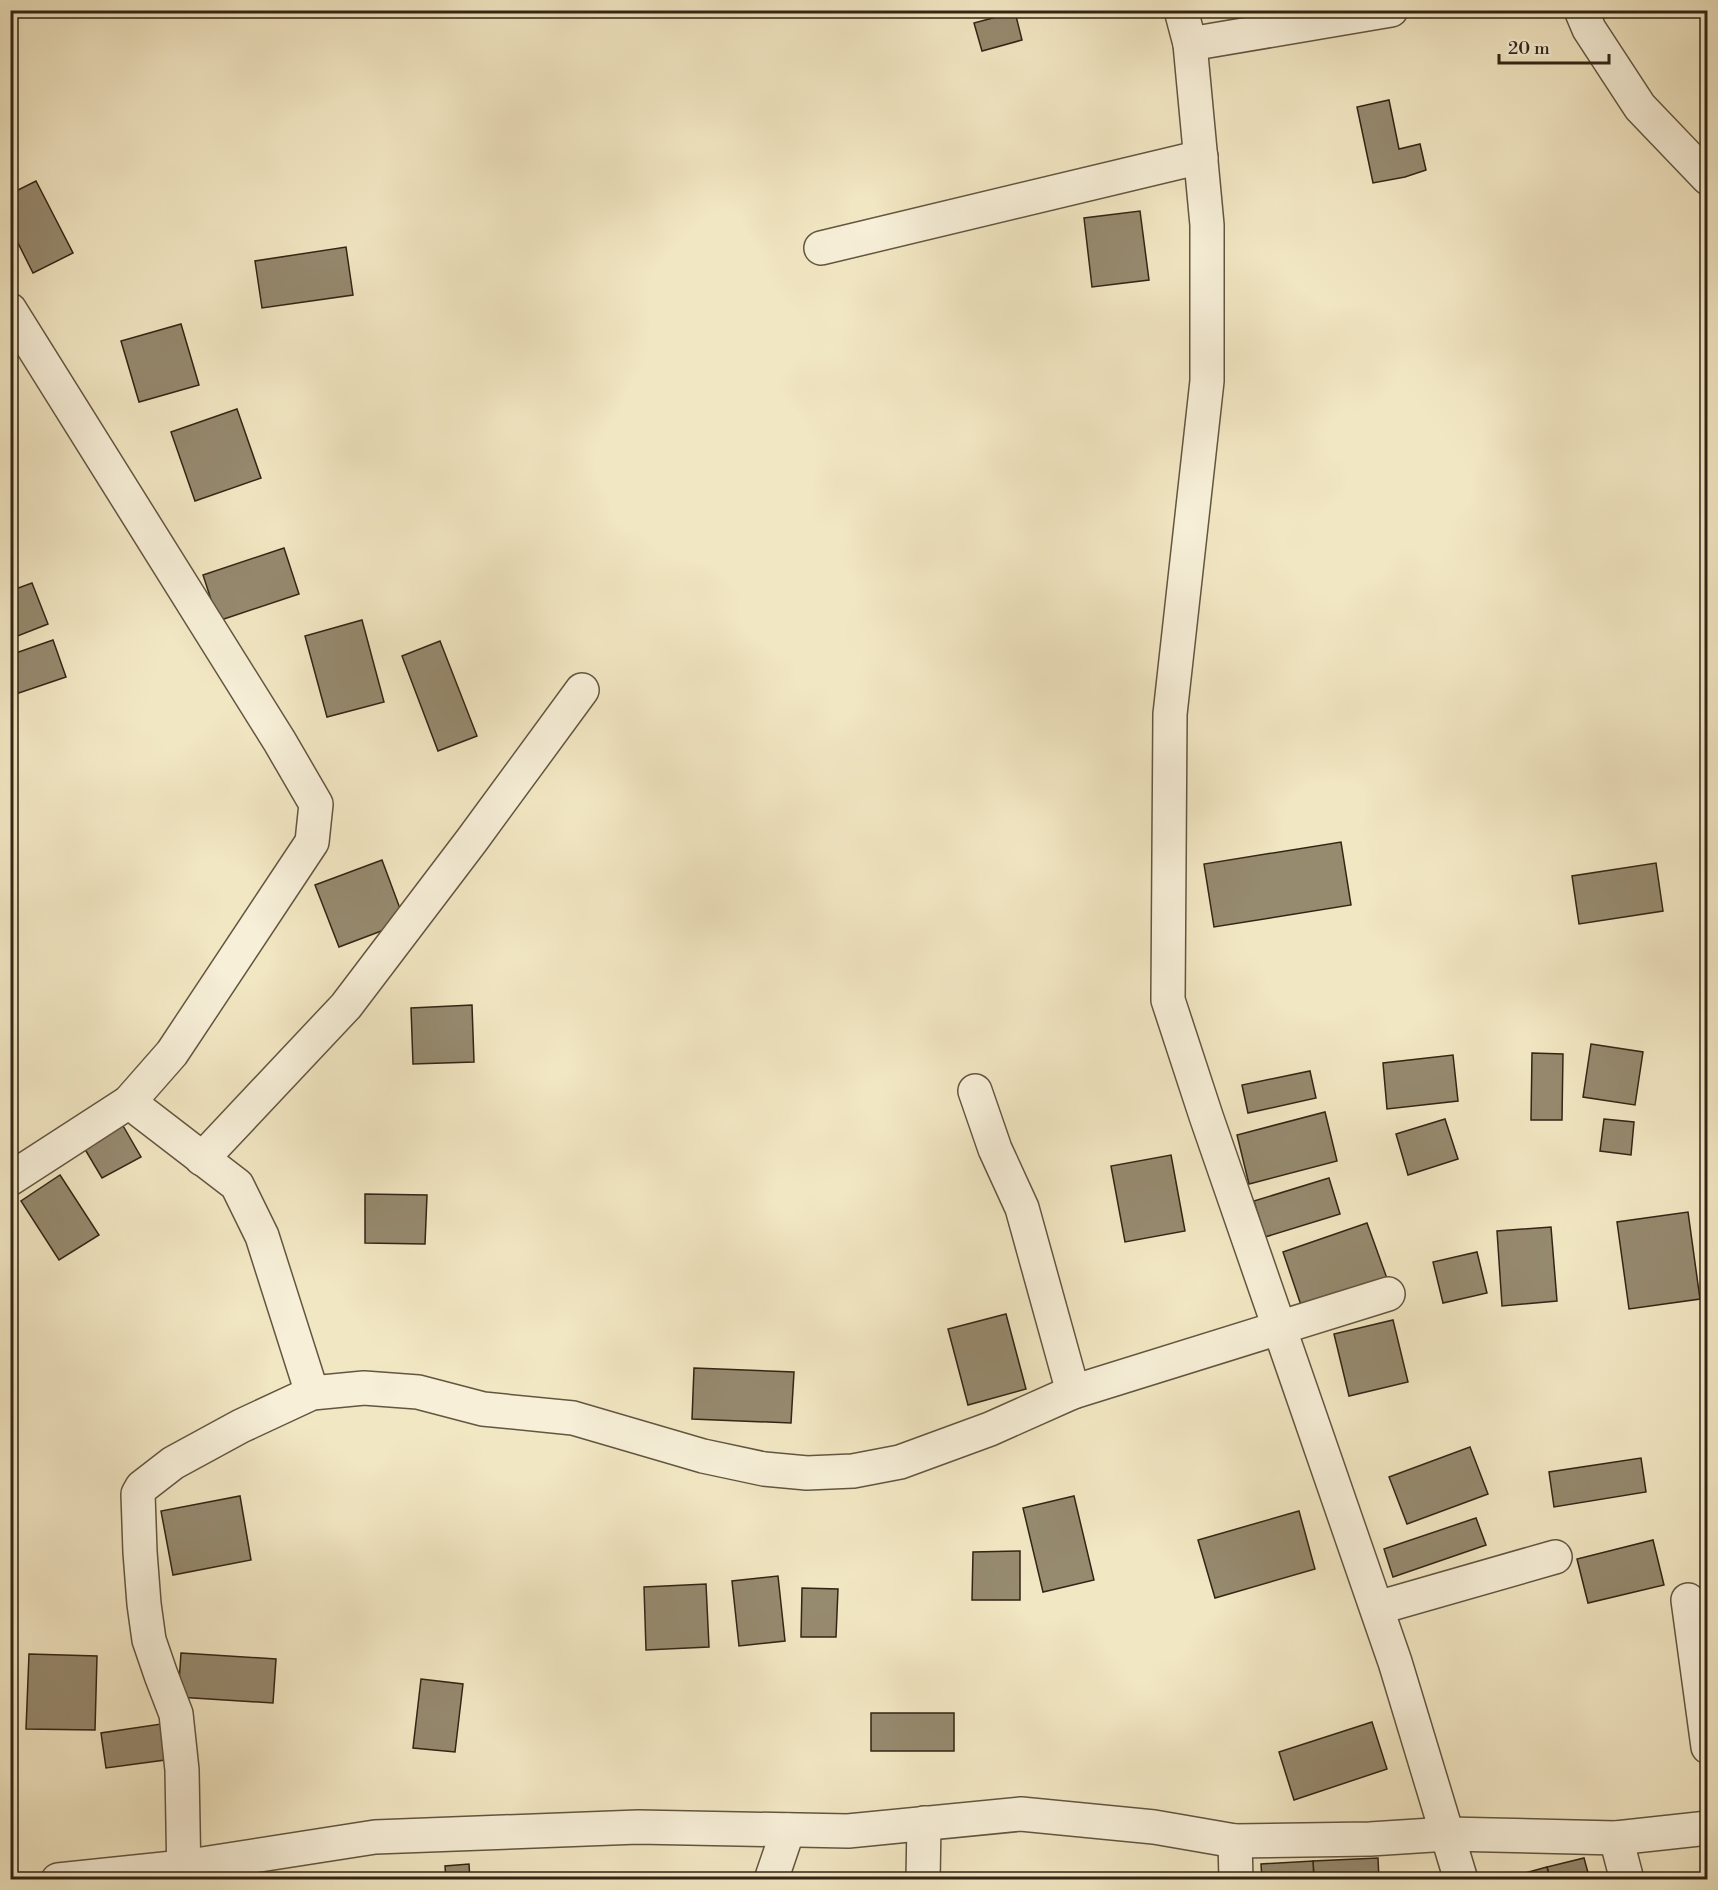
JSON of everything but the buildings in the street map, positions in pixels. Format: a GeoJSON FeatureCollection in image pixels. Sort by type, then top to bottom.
{"type":"FeatureCollection","features":[{"type":"Feature","properties":{"kind":"street"},"geometry":{"type":"LineString","coordinates":[[1181,10],[1190,44],[1207,225],[1207,381],[1170,714],[1168,1000],[1399,1673],[1461,1880]]}},
{"type":"Feature","properties":{"kind":"street"},"geometry":{"type":"LineString","coordinates":[[1190,44],[1391,10]]}},
{"type":"Feature","properties":{"kind":"street"},"geometry":{"type":"LineString","coordinates":[[1581,10],[1589,29],[1640,107],[1707,178]]}},
{"type":"Feature","properties":{"kind":"street"},"geometry":{"type":"LineString","coordinates":[[821,248],[1201,157]]}},
{"type":"Feature","properties":{"kind":"street"},"geometry":{"type":"LineString","coordinates":[[10,310],[280,742],[316,804],[312,842],[172,1053],[129,1102],[10,1179]]}},
{"type":"Feature","properties":{"kind":"street"},"geometry":{"type":"LineString","coordinates":[[202,1159],[346,1006],[582,690]]}},
{"type":"Feature","properties":{"kind":"street"},"geometry":{"type":"LineString","coordinates":[[975,1091],[995,1149],[1022,1208],[1073,1392]]}},
{"type":"Feature","properties":{"kind":"street"},"geometry":{"type":"LineString","coordinates":[[129,1102],[237,1185],[262,1236],[312,1393]]}},
{"type":"Feature","properties":{"kind":"street"},"geometry":{"type":"LineString","coordinates":[[184,1873],[182,1770],[176,1714],[149,1640],[141,1563],[138,1494],[142,1487],[173,1463],[241,1426],[312,1393],[364,1388],[418,1392],[483,1408],[573,1418],[703,1456],[764,1469],[807,1473],[853,1471],[900,1462],[990,1429],[1073,1392],[1388,1294]]}},
{"type":"Feature","properties":{"kind":"street"},"geometry":{"type":"LineString","coordinates":[[1377,1608],[1555,1557]]}},
{"type":"Feature","properties":{"kind":"street"},"geometry":{"type":"LineString","coordinates":[[1688,1600],[1707,1747]]}},
{"type":"Feature","properties":{"kind":"street"},"geometry":{"type":"LineString","coordinates":[[58,1880],[184,1873],[375,1837],[638,1827],[848,1831],[1021,1814],[1154,1827],[1235,1841],[1370,1839],[1448,1834],[1616,1838],[1707,1828]]}},
{"type":"Feature","properties":{"kind":"street"},"geometry":{"type":"LineString","coordinates":[[923,1880],[924,1823]]}},
{"type":"Feature","properties":{"kind":"street"},"geometry":{"type":"LineString","coordinates":[[771,1880],[788,1830]]}},
{"type":"Feature","properties":{"kind":"street"},"geometry":{"type":"LineString","coordinates":[[1616,1838],[1627,1880]]}},
{"type":"Feature","properties":{"kind":"street"},"geometry":{"type":"LineString","coordinates":[[1235,1841],[1236,1880]]}}]}
